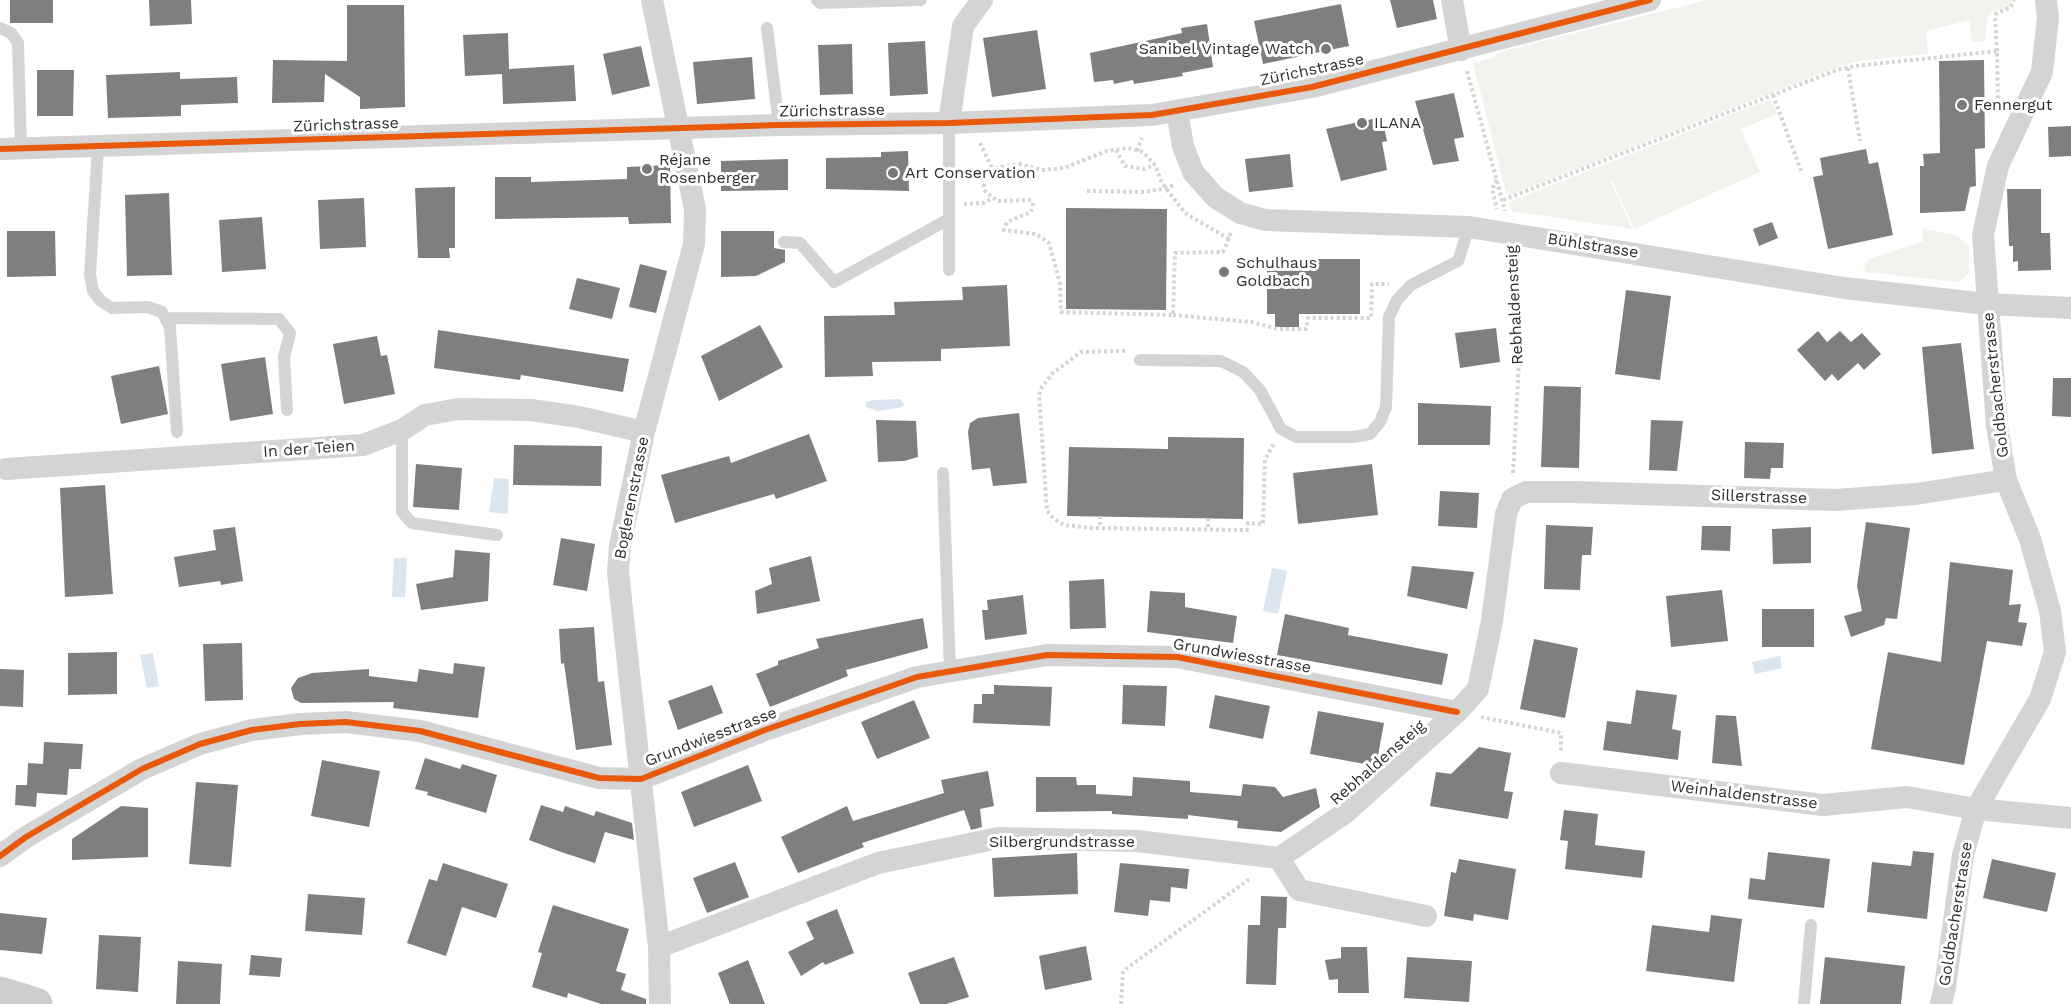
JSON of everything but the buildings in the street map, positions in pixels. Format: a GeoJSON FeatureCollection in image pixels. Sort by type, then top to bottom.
{"type":"FeatureCollection","features":[{"type":"Feature","properties":{"kind":"main road"},"geometry":{"type":"LineString","coordinates":[[0,993],[36,1004]]}},
{"type":"Feature","properties":{"kind":"street","name":"Boglerenstrasse"},"geometry":{"type":"LineString","coordinates":[[652,0],[694,209],[694,244],[644,432],[620,545],[618,572],[659,947],[660,1004]]}},
{"type":"Feature","properties":{"kind":"street"},"geometry":{"type":"LineString","coordinates":[[949,123],[963,26],[982,0]]}},
{"type":"Feature","properties":{"kind":"street"},"geometry":{"type":"LineString","coordinates":[[1452,0],[1461,50]]}},
{"type":"Feature","properties":{"kind":"street","name":"Zürichstrasse"},"geometry":{"type":"LineString","coordinates":[[11,148],[779,125],[949,123],[1126,116],[1177,111],[1312,87],[1650,0]]}},
{"type":"Feature","properties":{"kind":"street","name":"Goldbacherstrasse"},"geometry":{"type":"LineString","coordinates":[[1941,1004],[1946,987],[1963,855],[1976,809],[2040,699],[2055,652],[2050,611],[2030,539],[2006,480],[1997,426],[1983,235],[1998,166],[2043,72],[2048,18],[2046,0]]}},
{"type":"Feature","properties":{"kind":"street","name":"Bühlstrasse"},"geometry":{"type":"LineString","coordinates":[[1177,111],[1183,146],[1193,172],[1215,197],[1240,213],[1265,220],[1468,227],[1507,225],[1845,288],[1987,304],[2071,308]]}},
{"type":"Feature","properties":{"kind":"street","name":"In der Teien"},"geometry":{"type":"LineString","coordinates":[[3,469],[328,450],[363,445],[402,430],[424,415],[458,409],[531,410],[579,417],[644,432]]}},
{"type":"Feature","properties":{"kind":"street","name":"Sillerstrasse"},"geometry":{"type":"LineString","coordinates":[[1512,499],[1526,492],[1573,492],[1836,500],[1916,494],[2006,480]]}},
{"type":"Feature","properties":{"kind":"street","name":"Rebhaldensteig"},"geometry":{"type":"LineString","coordinates":[[1279,858],[1345,813],[1457,712],[1479,689],[1492,621],[1506,514],[1512,499]]}},
{"type":"Feature","properties":{"kind":"street","name":"Grundwiesstrasse"},"geometry":{"type":"LineString","coordinates":[[0,856],[26,837],[142,769],[200,744],[252,730],[300,724],[346,722],[420,731],[599,778],[641,779],[765,730],[917,677],[1047,655],[1177,657],[1457,712]]}},
{"type":"Feature","properties":{"kind":"street","name":"Weinhaldenstrasse"},"geometry":{"type":"LineString","coordinates":[[1561,773],[1823,804],[1907,797],[1976,809],[2071,818]]}},
{"type":"Feature","properties":{"kind":"street","name":"Silbergrundstrasse"},"geometry":{"type":"LineString","coordinates":[[659,947],[878,863],[998,838],[1137,841],[1279,858]]}},
{"type":"Feature","properties":{"kind":"street"},"geometry":{"type":"LineString","coordinates":[[1279,858],[1299,890],[1426,916]]}},
{"type":"Feature","properties":{"kind":"lane"},"geometry":{"type":"LineString","coordinates":[[817,0],[820,3],[921,0]]}},
{"type":"Feature","properties":{"kind":"lane"},"geometry":{"type":"LineString","coordinates":[[0,28],[11,33],[18,43],[11,148]]}},
{"type":"Feature","properties":{"kind":"lane"},"geometry":{"type":"LineString","coordinates":[[767,28],[779,125]]}},
{"type":"Feature","properties":{"kind":"lane"},"geometry":{"type":"LineString","coordinates":[[949,123],[949,270]]}},
{"type":"Feature","properties":{"kind":"lane"},"geometry":{"type":"LineString","coordinates":[[99,146],[90,274],[93,291],[101,301],[112,308],[148,307],[162,312],[166,318],[170,327],[177,432]]}},
{"type":"Feature","properties":{"kind":"lane"},"geometry":{"type":"LineString","coordinates":[[784,242],[800,243],[834,282],[950,219]]}},
{"type":"Feature","properties":{"kind":"lane"},"geometry":{"type":"LineString","coordinates":[[1140,360],[1221,361],[1243,372],[1260,390],[1281,429],[1296,437],[1354,437],[1370,434],[1380,422],[1386,407],[1389,317],[1396,300],[1410,285],[1458,261],[1468,227]]}},
{"type":"Feature","properties":{"kind":"lane"},"geometry":{"type":"LineString","coordinates":[[166,318],[279,319],[290,333],[284,357],[287,410]]}},
{"type":"Feature","properties":{"kind":"lane"},"geometry":{"type":"LineString","coordinates":[[402,430],[402,512],[412,524],[497,535]]}},
{"type":"Feature","properties":{"kind":"lane"},"geometry":{"type":"LineString","coordinates":[[943,473],[950,671]]}},
{"type":"Feature","properties":{"kind":"lane"},"geometry":{"type":"LineString","coordinates":[[1804,1004],[1811,925]]}},
{"type":"Feature","properties":{"kind":"path"},"geometry":{"type":"LineString","coordinates":[[1998,120],[1995,18],[1996,14],[2011,7],[2014,0]]}},
{"type":"Feature","properties":{"kind":"path"},"geometry":{"type":"LineString","coordinates":[[1503,200],[1848,68],[1997,51]]}},
{"type":"Feature","properties":{"kind":"path"},"geometry":{"type":"LineString","coordinates":[[1848,68],[1860,141]]}},
{"type":"Feature","properties":{"kind":"path"},"geometry":{"type":"LineString","coordinates":[[1773,95],[1802,173]]}},
{"type":"Feature","properties":{"kind":"path"},"geometry":{"type":"LineString","coordinates":[[1137,151],[1142,139]]}},
{"type":"Feature","properties":{"kind":"path"},"geometry":{"type":"LineString","coordinates":[[1228,239],[1185,213],[1162,183],[1155,165],[1143,152],[1128,148],[1064,168],[1042,170],[1019,164],[989,171],[984,180],[984,190],[992,199],[997,201],[1029,200],[1033,203],[1031,212],[1007,222],[1004,230],[1036,234],[1049,243],[1060,283],[1061,312],[1173,315],[1251,322],[1278,329],[1306,329],[1308,318],[1371,318],[1372,284],[1410,285]]}},
{"type":"Feature","properties":{"kind":"path"},"geometry":{"type":"LineString","coordinates":[[1116,150],[1125,166],[1144,169],[1155,165]]}},
{"type":"Feature","properties":{"kind":"path"},"geometry":{"type":"LineString","coordinates":[[1087,190],[1144,192],[1168,188],[1193,172]]}},
{"type":"Feature","properties":{"kind":"path"},"geometry":{"type":"LineString","coordinates":[[1497,179],[1492,189],[1498,212],[1507,225]]}},
{"type":"Feature","properties":{"kind":"path"},"geometry":{"type":"LineString","coordinates":[[949,204],[984,203],[992,199]]}},
{"type":"Feature","properties":{"kind":"path"},"geometry":{"type":"LineString","coordinates":[[1173,315],[1175,254],[1215,252]]}},
{"type":"Feature","properties":{"kind":"path"},"geometry":{"type":"LineString","coordinates":[[1140,360],[1135,351],[1081,352],[1053,373],[1039,395],[1047,511],[1064,525],[1100,528],[1247,531],[1248,523],[1263,524],[1265,460],[1281,429]]}},
{"type":"Feature","properties":{"kind":"path"},"geometry":{"type":"LineString","coordinates":[[1100,516],[1100,528]]}},
{"type":"Feature","properties":{"kind":"path"},"geometry":{"type":"LineString","coordinates":[[1208,518],[1208,530]]}},
{"type":"Feature","properties":{"kind":"path"},"geometry":{"type":"LineString","coordinates":[[1457,712],[1561,733],[1561,773]]}},
{"type":"Feature","properties":{"kind":"path"},"geometry":{"type":"LineString","coordinates":[[1121,1004],[1123,971],[1279,858]]}},
{"type":"Feature","properties":{"kind":"shaded area"},"geometry":{"type":"Polygon","coordinates":[[[1707,0],[2011,0],[2012,3],[2008,8],[1992,12],[1987,17],[1985,41],[1972,43],[1969,20],[1926,31],[1928,54],[1857,61],[1830,70],[1507,196],[1473,63],[1496,57],[1495,53],[1707,0]]]}},
{"type":"Feature","properties":{"kind":"shaded area"},"geometry":{"type":"Polygon","coordinates":[[[1771,99],[1777,114],[1741,129],[1760,172],[1634,229],[1613,182],[1626,176],[1611,182],[1632,229],[1511,211],[1509,202],[1771,99]]]}},
{"type":"Feature","properties":{"kind":"shaded area"},"geometry":{"type":"Polygon","coordinates":[[[1922,228],[1958,236],[1969,246],[1969,272],[1965,277],[1957,282],[1865,272],[1864,264],[1870,259],[1923,241],[1922,228]]]}},
{"type":"Feature","properties":{"kind":"shaded area"},"geometry":{"type":"Polygon","coordinates":[[[900,399],[905,405],[899,408],[877,411],[866,407],[866,402],[874,400],[900,399]]]}},
{"type":"Feature","properties":{"kind":"shaded area"},"geometry":{"type":"Polygon","coordinates":[[[494,478],[509,479],[508,514],[489,512],[494,478]]]}},
{"type":"Feature","properties":{"kind":"shaded area"},"geometry":{"type":"Polygon","coordinates":[[[394,558],[407,558],[405,597],[392,597],[394,558]]]}},
{"type":"Feature","properties":{"kind":"shaded area"},"geometry":{"type":"Polygon","coordinates":[[[1272,568],[1287,571],[1278,614],[1263,611],[1272,568]]]}},
{"type":"Feature","properties":{"kind":"shaded area"},"geometry":{"type":"Polygon","coordinates":[[[153,653],[159,686],[147,688],[140,655],[153,653]]]}},
{"type":"Feature","properties":{"kind":"shaded area"},"geometry":{"type":"Polygon","coordinates":[[[1780,656],[1782,668],[1755,674],[1752,662],[1780,656]]]}},
{"type":"Feature","properties":{"kind":"cycle path"},"geometry":{"type":"LineString","coordinates":[[0,149],[779,125],[949,123],[1152,115],[1312,87],[1650,0]]}},
{"type":"Feature","properties":{"kind":"cycle path"},"geometry":{"type":"LineString","coordinates":[[0,856],[26,837],[142,769],[200,744],[252,730],[300,724],[346,722],[420,731],[599,778],[641,779],[765,730],[917,677],[1047,655],[1177,657],[1457,712]]}},
{"type":"Feature","properties":{"kind":"place","name":"Sanibel Vintage Watch"},"geometry":{"type":"Point","coordinates":[1326,49]}},
{"type":"Feature","properties":{"kind":"place","name":"Fennergut"},"geometry":{"type":"Point","coordinates":[1962,105]}},
{"type":"Feature","properties":{"kind":"place","name":"ILANA"},"geometry":{"type":"Point","coordinates":[1362,123]}},
{"type":"Feature","properties":{"kind":"place","name":"Réjane Rosenberger"},"geometry":{"type":"Point","coordinates":[647,169]}},
{"type":"Feature","properties":{"kind":"place","name":"Art Conservation"},"geometry":{"type":"Point","coordinates":[893,173]}},
{"type":"Feature","properties":{"kind":"place","name":"Schulhaus Goldbach"},"geometry":{"type":"Point","coordinates":[1224,272]}}]}
